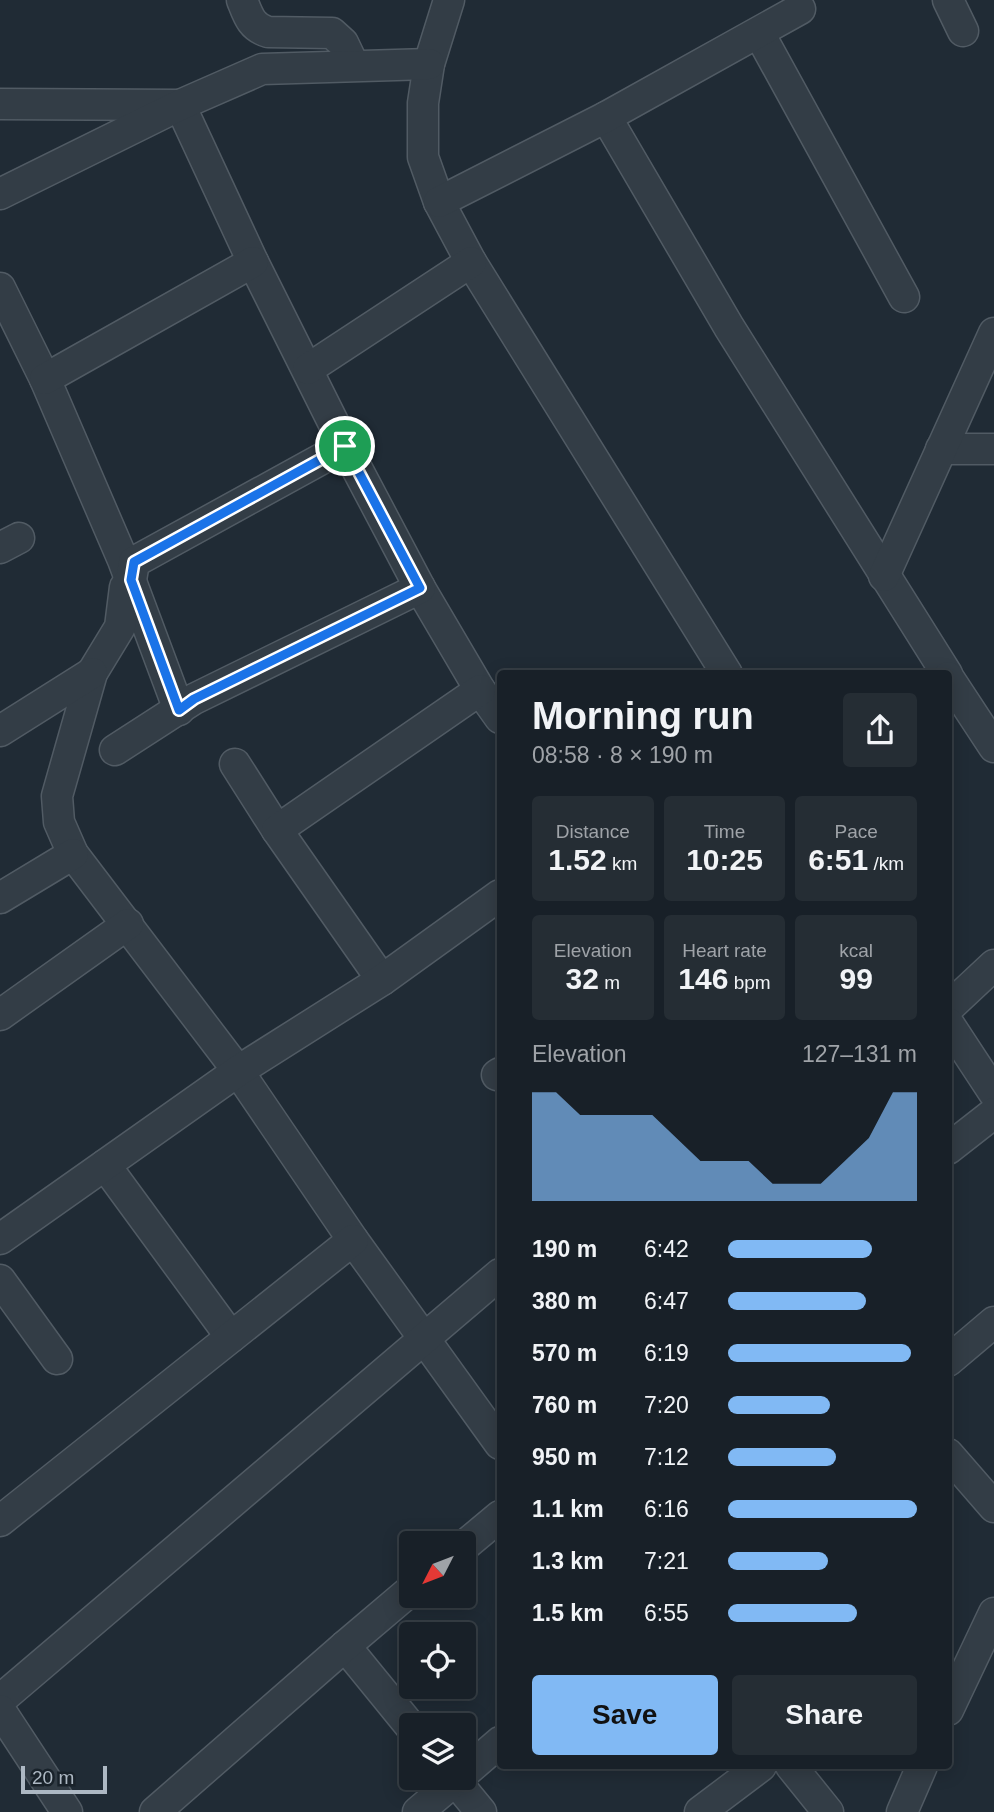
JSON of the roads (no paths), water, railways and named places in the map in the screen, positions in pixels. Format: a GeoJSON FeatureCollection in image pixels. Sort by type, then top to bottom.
{"type":"FeatureCollection","features":[{"type":"Feature","properties":{"kind":"street"},"geometry":{"type":"LineString","coordinates":[[242,0],[249,18],[259,29],[268,32],[332,33],[343,43],[353,64]]}},
{"type":"Feature","properties":{"kind":"street"},"geometry":{"type":"LineString","coordinates":[[449,0],[429,64],[423,103],[423,157],[439,202],[471,262],[725,670]]}},
{"type":"Feature","properties":{"kind":"street"},"geometry":{"type":"LineString","coordinates":[[948,0],[963,32]]}},
{"type":"Feature","properties":{"kind":"street"},"geometry":{"type":"LineString","coordinates":[[439,202],[606,117],[800,9]]}},
{"type":"Feature","properties":{"kind":"street"},"geometry":{"type":"LineString","coordinates":[[759,33],[904,297]]}},
{"type":"Feature","properties":{"kind":"street"},"geometry":{"type":"LineString","coordinates":[[0,194],[180,105],[262,69],[353,64],[429,64]]}},
{"type":"Feature","properties":{"kind":"street"},"geometry":{"type":"LineString","coordinates":[[0,104],[180,105]]}},
{"type":"Feature","properties":{"kind":"street"},"geometry":{"type":"LineString","coordinates":[[180,105],[253,262],[309,369],[345,446],[420,588],[497,714]]}},
{"type":"Feature","properties":{"kind":"street"},"geometry":{"type":"LineString","coordinates":[[606,117],[729,327],[945,670]]}},
{"type":"Feature","properties":{"kind":"street"},"geometry":{"type":"LineString","coordinates":[[45,379],[253,262]]}},
{"type":"Feature","properties":{"kind":"street"},"geometry":{"type":"LineString","coordinates":[[309,369],[471,262]]}},
{"type":"Feature","properties":{"kind":"street"},"geometry":{"type":"LineString","coordinates":[[0,288],[45,379],[131,580],[179,710]]}},
{"type":"Feature","properties":{"kind":"street"},"geometry":{"type":"LineString","coordinates":[[884,576],[994,333]]}},
{"type":"Feature","properties":{"kind":"street"},"geometry":{"type":"LineString","coordinates":[[345,446],[138,559],[132,567],[131,580],[125,587],[120,627],[92,673],[57,796],[59,822],[73,854],[238,1071],[353,1240],[497,1440]]}},
{"type":"Feature","properties":{"kind":"street"},"geometry":{"type":"LineString","coordinates":[[941,449],[994,449]]}},
{"type":"Feature","properties":{"kind":"street"},"geometry":{"type":"LineString","coordinates":[[115,750],[194,699],[420,588]]}},
{"type":"Feature","properties":{"kind":"street"},"geometry":{"type":"LineString","coordinates":[[0,731],[92,673]]}},
{"type":"Feature","properties":{"kind":"street"},"geometry":{"type":"LineString","coordinates":[[952,679],[985,710],[994,747]]}},
{"type":"Feature","properties":{"kind":"street"},"geometry":{"type":"LineString","coordinates":[[277,830],[480,690]]}},
{"type":"Feature","properties":{"kind":"street"},"geometry":{"type":"LineString","coordinates":[[235,764],[277,830],[382,980]]}},
{"type":"Feature","properties":{"kind":"street"},"geometry":{"type":"LineString","coordinates":[[0,898],[73,854]]}},
{"type":"Feature","properties":{"kind":"street"},"geometry":{"type":"LineString","coordinates":[[0,1239],[238,1071],[382,980],[497,897]]}},
{"type":"Feature","properties":{"kind":"street"},"geometry":{"type":"LineString","coordinates":[[0,1015],[128,924]]}},
{"type":"Feature","properties":{"kind":"street"},"geometry":{"type":"LineString","coordinates":[[952,1004],[994,965]]}},
{"type":"Feature","properties":{"kind":"street"},"geometry":{"type":"LineString","coordinates":[[952,1029],[994,1093]]}},
{"type":"Feature","properties":{"kind":"street"},"geometry":{"type":"LineString","coordinates":[[952,1146],[994,1113]]}},
{"type":"Feature","properties":{"kind":"street"},"geometry":{"type":"LineString","coordinates":[[105,1165],[230,1337]]}},
{"type":"Feature","properties":{"kind":"street"},"geometry":{"type":"LineString","coordinates":[[0,1521],[353,1240]]}},
{"type":"Feature","properties":{"kind":"street"},"geometry":{"type":"LineString","coordinates":[[0,1700],[497,1277]]}},
{"type":"Feature","properties":{"kind":"street"},"geometry":{"type":"LineString","coordinates":[[0,1280],[57,1359]]}},
{"type":"Feature","properties":{"kind":"street"},"geometry":{"type":"LineString","coordinates":[[952,1358],[994,1322]]}},
{"type":"Feature","properties":{"kind":"street"},"geometry":{"type":"LineString","coordinates":[[952,1459],[994,1507]]}},
{"type":"Feature","properties":{"kind":"street"},"geometry":{"type":"LineString","coordinates":[[476,1536],[497,1518]]}},
{"type":"Feature","properties":{"kind":"street"},"geometry":{"type":"LineString","coordinates":[[156,1812],[399,1600]]}},
{"type":"Feature","properties":{"kind":"street"},"geometry":{"type":"LineString","coordinates":[[952,1693],[994,1613]]}},
{"type":"Feature","properties":{"kind":"street"},"geometry":{"type":"LineString","coordinates":[[345,1646],[400,1713]]}},
{"type":"Feature","properties":{"kind":"street"},"geometry":{"type":"LineString","coordinates":[[0,1710],[67,1812]]}},
{"type":"Feature","properties":{"kind":"street"},"geometry":{"type":"LineString","coordinates":[[476,1762],[497,1744]]}},
{"type":"Feature","properties":{"kind":"street"},"geometry":{"type":"LineString","coordinates":[[700,1812],[757,1769]]}},
{"type":"Feature","properties":{"kind":"street"},"geometry":{"type":"LineString","coordinates":[[793,1769],[828,1812]]}},
{"type":"Feature","properties":{"kind":"street"},"geometry":{"type":"LineString","coordinates":[[902,1812],[921,1769]]}},
{"type":"Feature","properties":{"kind":"street"},"geometry":{"type":"LineString","coordinates":[[418,1812],[443,1790]]}},
{"type":"Feature","properties":{"kind":"street"},"geometry":{"type":"LineString","coordinates":[[467,1790],[481,1812]]}}]}
